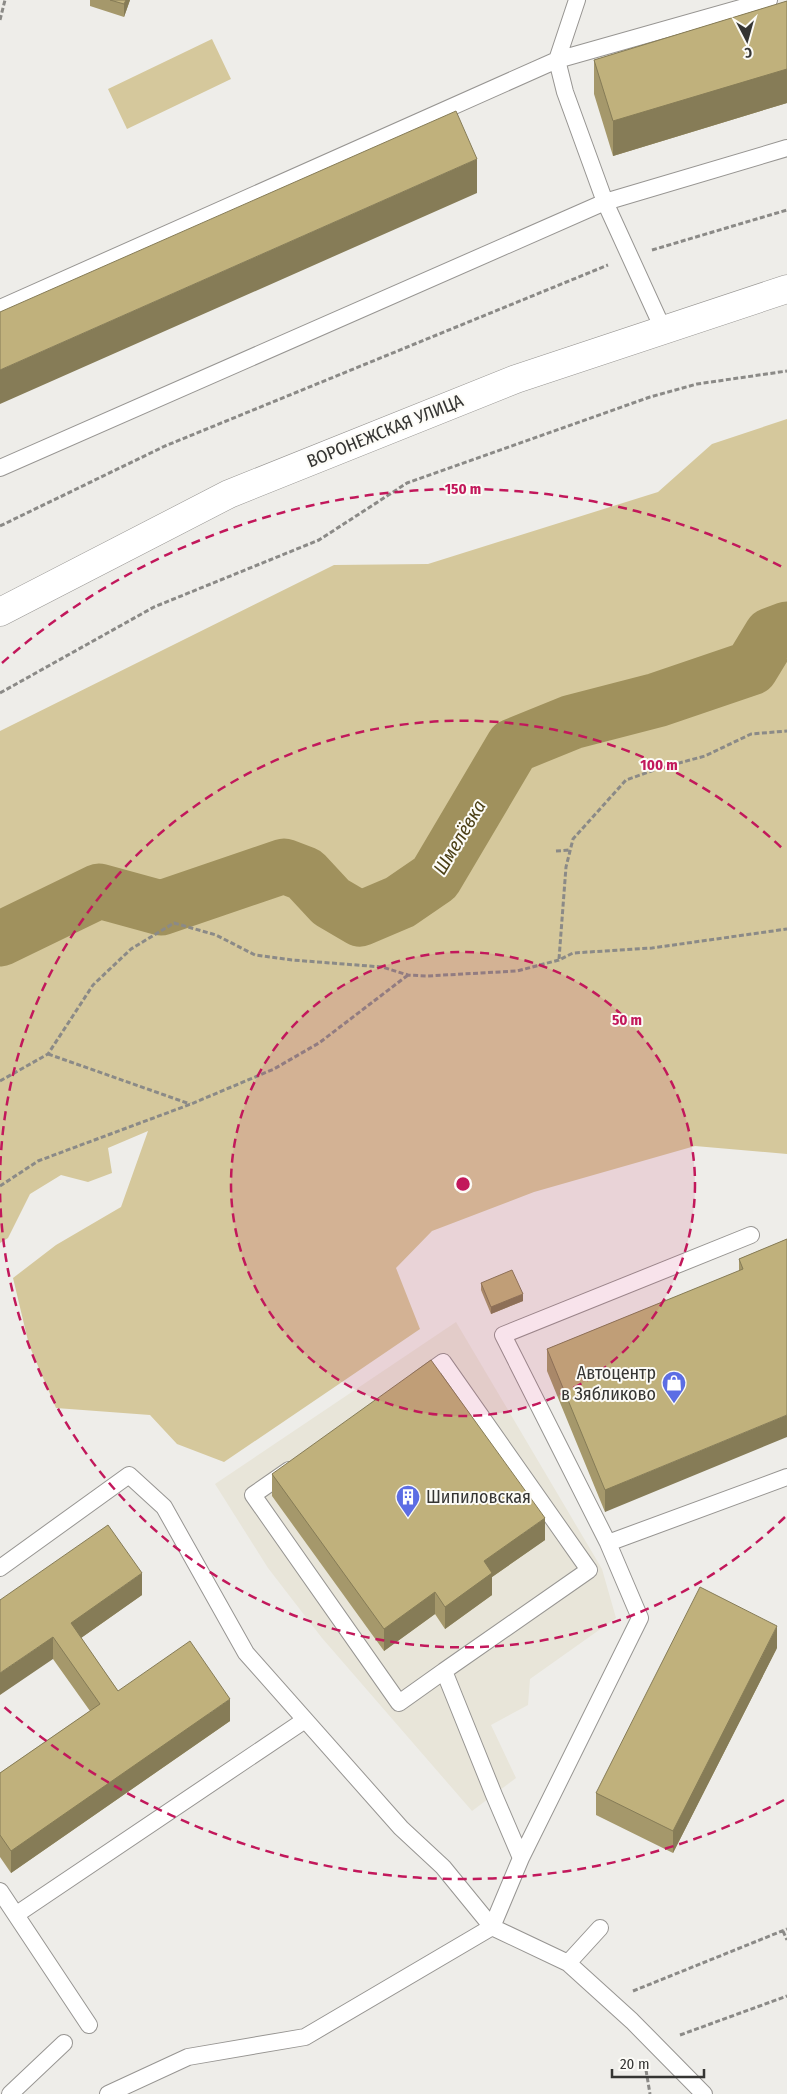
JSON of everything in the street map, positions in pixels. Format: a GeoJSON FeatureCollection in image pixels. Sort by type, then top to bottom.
{"type":"FeatureCollection","features":[{"type":"Feature","properties":{"kind":"street","name":"ВОРОНЕЖСКАЯ УЛИЦА"},"geometry":{"type":"LineString","coordinates":[[0,612],[229,494],[516,379],[787,289]]}},
{"type":"Feature","properties":{"kind":"lane"},"geometry":{"type":"LineString","coordinates":[[577,0],[557,60],[565,92],[605,202],[663,329]]}},
{"type":"Feature","properties":{"kind":"lane"},"geometry":{"type":"LineString","coordinates":[[0,308],[557,60],[769,0]]}},
{"type":"Feature","properties":{"kind":"lane"},"geometry":{"type":"LineString","coordinates":[[0,468],[605,202],[787,148]]}},
{"type":"Feature","properties":{"kind":"lane"},"geometry":{"type":"LineString","coordinates":[[108,2094],[188,2057],[305,2037],[492,1927],[521,1858],[640,1618],[608,1543],[503,1335],[751,1235]]}},
{"type":"Feature","properties":{"kind":"lane"},"geometry":{"type":"LineString","coordinates":[[300,1462],[253,1495],[399,1703],[589,1570],[443,1362],[404,1390]]}},
{"type":"Feature","properties":{"kind":"lane"},"geometry":{"type":"LineString","coordinates":[[0,1568],[129,1475],[164,1508],[246,1653],[401,1828],[443,1867],[492,1927],[568,1963],[703,2087]]}},
{"type":"Feature","properties":{"kind":"lane"},"geometry":{"type":"LineString","coordinates":[[608,1543],[787,1477]]}},
{"type":"Feature","properties":{"kind":"lane"},"geometry":{"type":"LineString","coordinates":[[444,1671],[521,1858]]}},
{"type":"Feature","properties":{"kind":"lane"},"geometry":{"type":"LineString","coordinates":[[17,1914],[305,1720]]}},
{"type":"Feature","properties":{"kind":"lane"},"geometry":{"type":"LineString","coordinates":[[0,1890],[89,2024]]}},
{"type":"Feature","properties":{"kind":"lane"},"geometry":{"type":"LineString","coordinates":[[568,1963],[600,1928]]}},
{"type":"Feature","properties":{"kind":"lane"},"geometry":{"type":"LineString","coordinates":[[10,2094],[64,2043]]}},
{"type":"Feature","properties":{"kind":"path"},"geometry":{"type":"LineString","coordinates":[[0,20],[5,0]]}},
{"type":"Feature","properties":{"kind":"path"},"geometry":{"type":"LineString","coordinates":[[0,526],[166,446],[630,256],[787,210]]}},
{"type":"Feature","properties":{"kind":"path"},"geometry":{"type":"LineString","coordinates":[[0,693],[154,607],[319,540],[407,483],[650,397],[697,384],[787,371]]}},
{"type":"Feature","properties":{"kind":"path"},"geometry":{"type":"LineString","coordinates":[[559,960],[566,867],[573,839],[626,780],[657,769],[705,756],[751,734],[787,731]]}},
{"type":"Feature","properties":{"kind":"path"},"geometry":{"type":"LineString","coordinates":[[556,851],[570,850]]}},
{"type":"Feature","properties":{"kind":"path"},"geometry":{"type":"LineString","coordinates":[[0,1080],[48,1054],[93,984],[131,950],[174,923],[216,935],[255,955],[382,967],[408,975],[466,975],[517,970],[559,960],[573,953],[652,948],[787,929]]}},
{"type":"Feature","properties":{"kind":"path"},"geometry":{"type":"LineString","coordinates":[[0,1186],[38,1161],[191,1104],[274,1069],[319,1043],[408,975]]}},
{"type":"Feature","properties":{"kind":"path"},"geometry":{"type":"LineString","coordinates":[[48,1054],[191,1104]]}},
{"type":"Feature","properties":{"kind":"path"},"geometry":{"type":"LineString","coordinates":[[631,1991],[785,1930],[787,1940]]}},
{"type":"Feature","properties":{"kind":"path"},"geometry":{"type":"LineString","coordinates":[[675,2037],[787,1996]]}},
{"type":"Feature","properties":{"kind":"shaded area"},"geometry":{"type":"Polygon","coordinates":[[[212,39],[231,79],[127,129],[108,89],[212,39]]]}},
{"type":"Feature","properties":{"kind":"shaded area"},"geometry":{"type":"Polygon","coordinates":[[[787,419],[787,1154],[695,1146],[534,1192],[432,1231],[396,1268],[420,1329],[224,1462],[177,1444],[150,1415],[56,1408],[29,1345],[13,1278],[56,1245],[121,1207],[148,1131],[108,1148],[112,1173],[88,1182],[61,1175],[30,1194],[8,1238],[0,1243],[0,731],[334,565],[428,564],[658,492],[712,444],[787,419]]]}},
{"type":"Feature","properties":{"kind":"shaded area"},"geometry":{"type":"Polygon","coordinates":[[[456,1322],[602,1569],[616,1618],[530,1679],[528,1705],[491,1725],[516,1778],[472,1811],[322,1638],[268,1568],[215,1484],[456,1322]]]}},
{"type":"Feature","properties":{"kind":"building"},"geometry":{"type":"Polygon","coordinates":[[[110,0],[126,0],[124,4],[110,0]]]}},
{"type":"Feature","properties":{"kind":"building"},"geometry":{"type":"Polygon","coordinates":[[[787,1],[787,69],[613,121],[594,60],[787,1]]]}},
{"type":"Feature","properties":{"kind":"building"},"geometry":{"type":"Polygon","coordinates":[[[456,111],[477,159],[0,370],[0,312],[456,111]]]}},
{"type":"Feature","properties":{"kind":"building","name":"Автоцентр в Зябликово"},"geometry":{"type":"Polygon","coordinates":[[[787,1239],[787,1415],[605,1490],[547,1349],[743,1269],[739,1259],[787,1239]]]}},
{"type":"Feature","properties":{"kind":"building"},"geometry":{"type":"Polygon","coordinates":[[[512,1270],[523,1294],[491,1307],[481,1283],[512,1270]]]}},
{"type":"Feature","properties":{"kind":"building","name":"Шипиловская"},"geometry":{"type":"Polygon","coordinates":[[[431,1360],[545,1518],[484,1561],[492,1573],[445,1607],[435,1592],[384,1629],[272,1474],[431,1360]]]}},
{"type":"Feature","properties":{"kind":"building"},"geometry":{"type":"Polygon","coordinates":[[[108,1525],[142,1573],[71,1623],[118,1691],[190,1641],[230,1699],[11,1851],[0,1835],[0,1773],[100,1704],[53,1637],[0,1673],[0,1600],[108,1525]]]}},
{"type":"Feature","properties":{"kind":"building"},"geometry":{"type":"Polygon","coordinates":[[[700,1587],[777,1626],[673,1831],[596,1793],[700,1587]]]}},
{"type":"Feature","properties":{"kind":"waterway","name":"Шмелёвка"},"geometry":{"type":"LineString","coordinates":[[0,939],[99,891],[161,908],[284,866],[305,874],[331,902],[360,919],[400,902],[435,878],[513,746],[572,722],[657,700],[751,668],[771,635],[787,629]]}},
{"type":"Feature","properties":{"kind":"place","name":"Автоцентр в Зябликово"},"geometry":{"type":"Point","coordinates":[674,1404]}},
{"type":"Feature","properties":{"kind":"place","name":"Шипиловская"},"geometry":{"type":"Point","coordinates":[408,1518]}}]}
